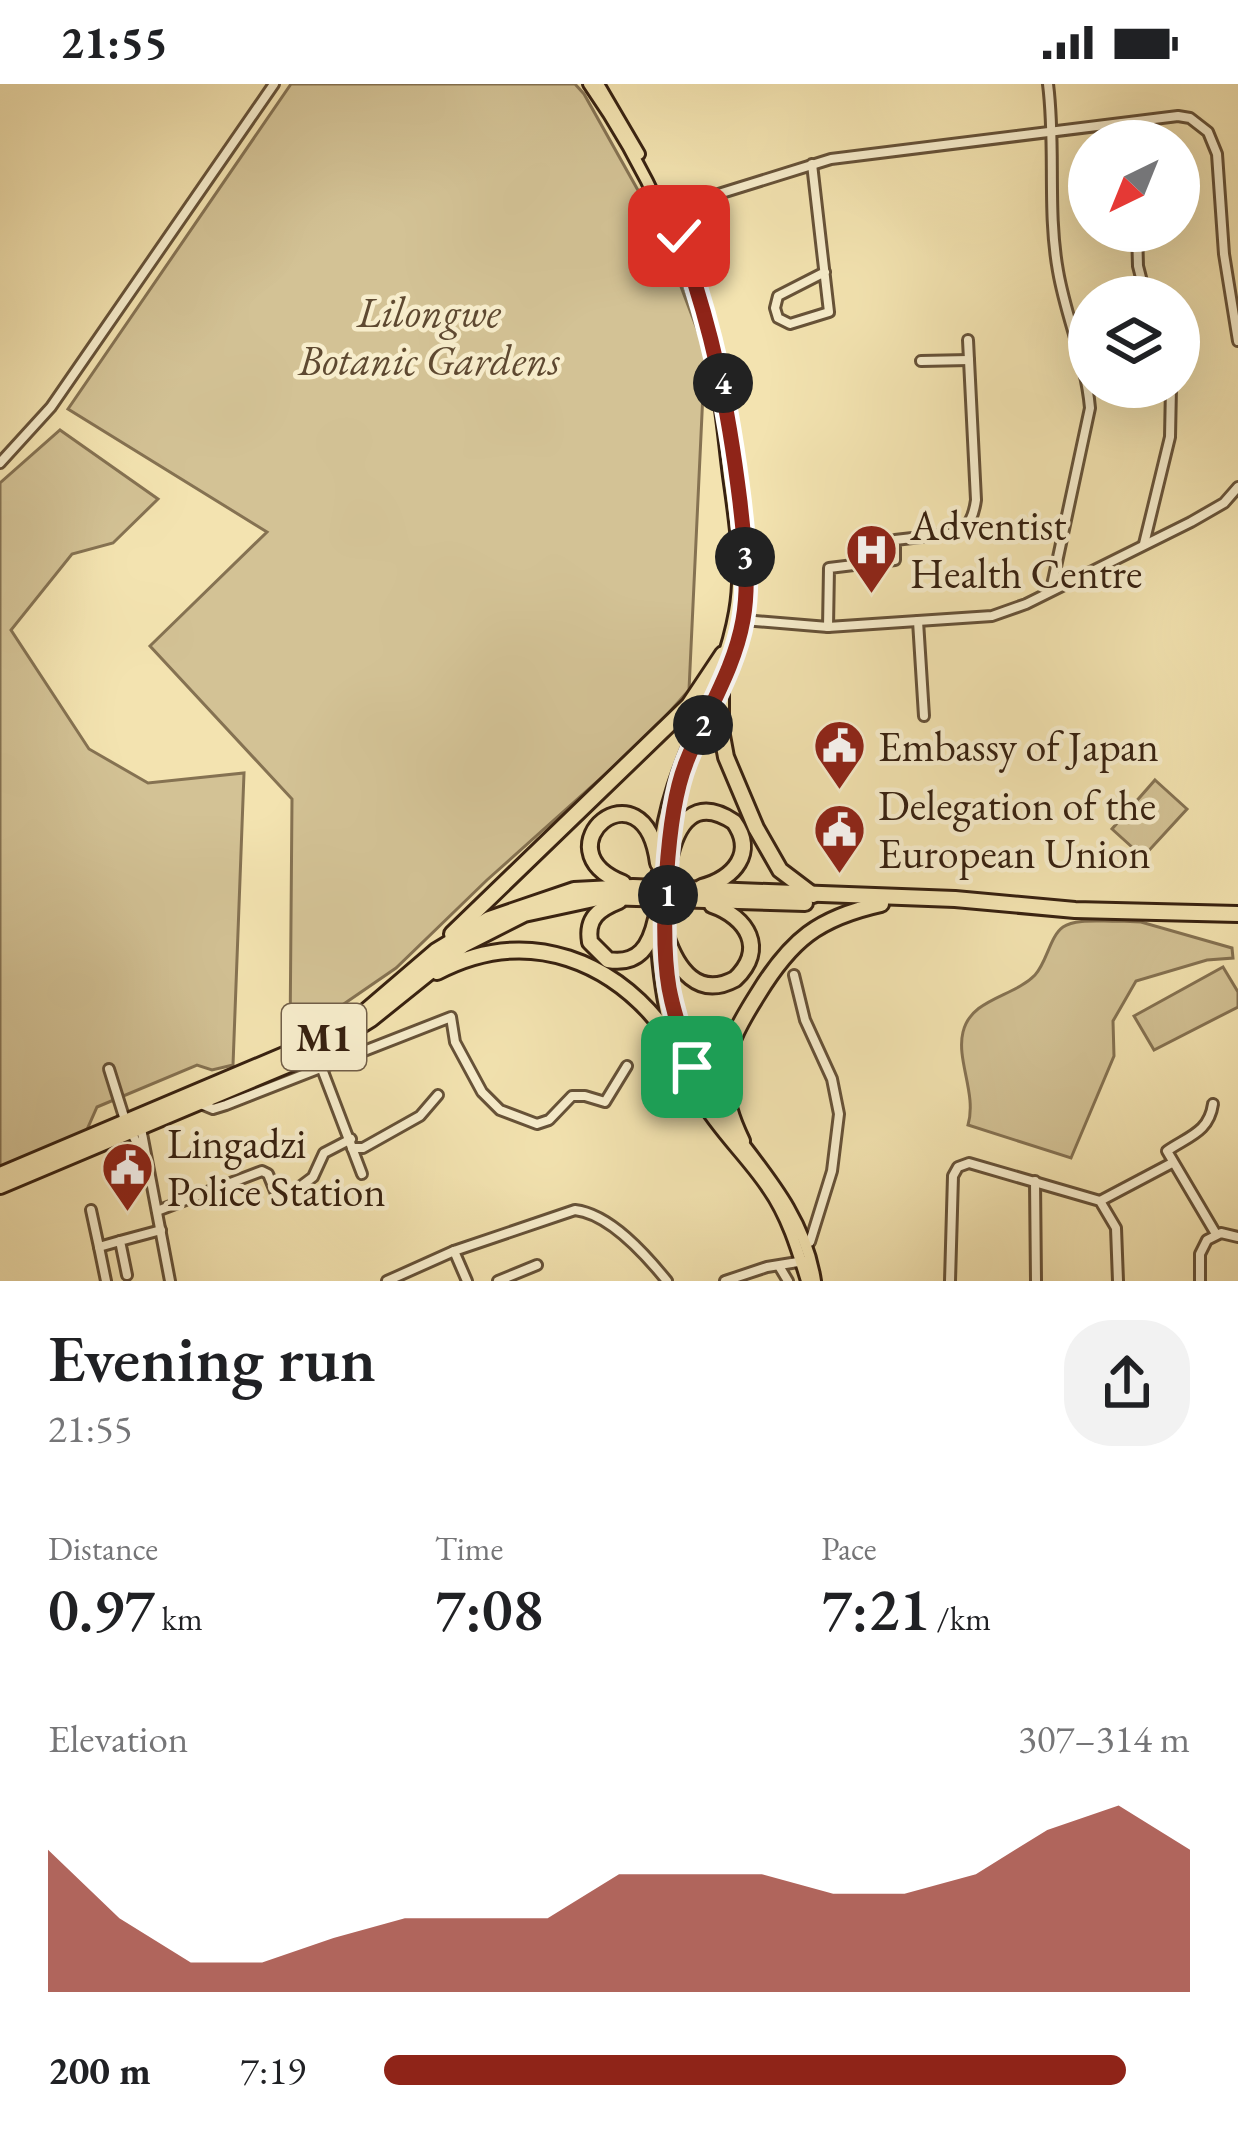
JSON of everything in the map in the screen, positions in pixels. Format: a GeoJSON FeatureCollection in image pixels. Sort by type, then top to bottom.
{"type":"FeatureCollection","features":[{"type":"Feature","properties":{"kind":"highway"},"geometry":{"type":"LineString","coordinates":[[436,951],[689,705],[723,654]]}},
{"type":"Feature","properties":{"kind":"highway"},"geometry":{"type":"LineString","coordinates":[[721,690],[726,757],[756,828],[780,869],[813,895]]}},
{"type":"Feature","properties":{"kind":"highway"},"geometry":{"type":"LineString","coordinates":[[660,912],[643,953],[620,962],[602,957],[590,942],[592,918],[631,892],[592,860],[590,840],[599,823],[617,814],[637,817],[651,831],[664,866]]}},
{"type":"Feature","properties":{"kind":"highway"},"geometry":{"type":"LineString","coordinates":[[664,866],[680,826],[694,814],[721,814],[739,827],[744,845],[736,869],[692,895]]}},
{"type":"Feature","properties":{"kind":"highway","name":"M1"},"geometry":{"type":"LineString","coordinates":[[0,1186],[322,1039],[366,1011],[436,951],[489,919],[574,890],[1029,907]]}},
{"type":"Feature","properties":{"kind":"highway","name":"M1"},"geometry":{"type":"LineString","coordinates":[[0,1175],[133,1123],[200,1103],[318,1052],[371,1019],[463,945],[524,914],[631,892]]}},
{"type":"Feature","properties":{"kind":"highway"},"geometry":{"type":"LineString","coordinates":[[666,936],[680,970],[697,983],[719,986],[742,973],[752,944],[745,924],[692,895]]}},
{"type":"Feature","properties":{"kind":"highway","name":"M1"},"geometry":{"type":"LineString","coordinates":[[774,898],[956,899],[1075,910],[1238,914]]}},
{"type":"Feature","properties":{"kind":"highway"},"geometry":{"type":"LineString","coordinates":[[743,1149],[723,1079],[733,1034],[784,955],[802,937],[851,910],[881,904]]}},
{"type":"Feature","properties":{"kind":"highway"},"geometry":{"type":"LineString","coordinates":[[416,983],[480,956],[533,952],[563,956],[592,966],[636,995],[676,1037]]}},
{"type":"Feature","properties":{"kind":"main road"},"geometry":{"type":"LineString","coordinates":[[589,84],[662,215],[712,360],[737,556],[735,613],[665,807],[661,990],[700,1100],[743,1149],[807,1260]]}},
{"type":"Feature","properties":{"kind":"main road"},"geometry":{"type":"LineString","coordinates":[[598,84],[667,210],[704,305],[723,381],[745,544],[743,620],[721,690],[685,764],[664,866]]}},
{"type":"Feature","properties":{"kind":"main road"},"geometry":{"type":"LineString","coordinates":[[660,912],[676,1037]]}},
{"type":"Feature","properties":{"kind":"main road"},"geometry":{"type":"LineString","coordinates":[[743,1149],[786,1194],[810,1242],[815,1281]]}},
{"type":"Feature","properties":{"kind":"main road"},"geometry":{"type":"LineString","coordinates":[[760,1162],[786,1202],[815,1281]]}},
{"type":"Feature","properties":{"kind":"street"},"geometry":{"type":"LineString","coordinates":[[0,463],[51,407],[274,84]]}},
{"type":"Feature","properties":{"kind":"street"},"geometry":{"type":"LineString","coordinates":[[1048,84],[1054,129],[1057,268],[1088,383],[1090,408],[1050,591]]}},
{"type":"Feature","properties":{"kind":"street"},"geometry":{"type":"LineString","coordinates":[[1148,120],[1178,116],[1193,120]]}},
{"type":"Feature","properties":{"kind":"street"},"geometry":{"type":"LineString","coordinates":[[1200,126],[1208,132],[1217,154],[1224,254],[1238,341]]}},
{"type":"Feature","properties":{"kind":"street"},"geometry":{"type":"LineString","coordinates":[[667,210],[812,164],[1068,128]]}},
{"type":"Feature","properties":{"kind":"street"},"geometry":{"type":"LineString","coordinates":[[812,164],[826,272],[827,315],[790,324],[778,318],[778,296],[826,272]]}},
{"type":"Feature","properties":{"kind":"street"},"geometry":{"type":"LineString","coordinates":[[828,627],[829,568],[896,560],[895,540],[956,533],[968,525],[976,500],[968,340]]}},
{"type":"Feature","properties":{"kind":"street"},"geometry":{"type":"LineString","coordinates":[[921,361],[969,360]]}},
{"type":"Feature","properties":{"kind":"street"},"geometry":{"type":"LineString","coordinates":[[1144,545],[1170,437],[1171,408]]}},
{"type":"Feature","properties":{"kind":"street"},"geometry":{"type":"LineString","coordinates":[[743,620],[828,627],[992,616],[1214,509],[1238,487]]}},
{"type":"Feature","properties":{"kind":"street"},"geometry":{"type":"LineString","coordinates":[[918,621],[924,716]]}},
{"type":"Feature","properties":{"kind":"street"},"geometry":{"type":"LineString","coordinates":[[794,975],[805,1020],[832,1079],[838,1114],[832,1172],[810,1242]]}},
{"type":"Feature","properties":{"kind":"street"},"geometry":{"type":"LineString","coordinates":[[200,1103],[214,1109],[452,1018],[455,1042],[490,1102],[543,1124],[572,1096],[605,1102],[627,1066]]}},
{"type":"Feature","properties":{"kind":"street"},"geometry":{"type":"LineString","coordinates":[[109,1069],[147,1162],[170,1281]]}},
{"type":"Feature","properties":{"kind":"street"},"geometry":{"type":"LineString","coordinates":[[322,1070],[362,1174]]}},
{"type":"Feature","properties":{"kind":"street"},"geometry":{"type":"LineString","coordinates":[[157,1211],[262,1171],[268,1174],[277,1196],[285,1198],[313,1177],[324,1153],[351,1143],[363,1148],[419,1116],[438,1095]]}},
{"type":"Feature","properties":{"kind":"street"},"geometry":{"type":"LineString","coordinates":[[1214,1103],[1202,1130],[1167,1151],[1216,1234]]}},
{"type":"Feature","properties":{"kind":"street"},"geometry":{"type":"LineString","coordinates":[[1100,1201],[1173,1162]]}},
{"type":"Feature","properties":{"kind":"street"},"geometry":{"type":"LineString","coordinates":[[950,1281],[953,1181],[958,1167],[969,1163],[1100,1201],[1116,1228],[1118,1281]]}},
{"type":"Feature","properties":{"kind":"street"},"geometry":{"type":"LineString","coordinates":[[1035,1180],[1036,1281]]}},
{"type":"Feature","properties":{"kind":"street"},"geometry":{"type":"LineString","coordinates":[[91,1210],[106,1281]]}},
{"type":"Feature","properties":{"kind":"street"},"geometry":{"type":"LineString","coordinates":[[387,1281],[454,1251],[581,1210],[614,1229],[668,1281]]}},
{"type":"Feature","properties":{"kind":"street"},"geometry":{"type":"LineString","coordinates":[[99,1247],[161,1230]]}},
{"type":"Feature","properties":{"kind":"street"},"geometry":{"type":"LineString","coordinates":[[1216,1234],[1238,1237]]}},
{"type":"Feature","properties":{"kind":"street"},"geometry":{"type":"LineString","coordinates":[[1201,1281],[1202,1248],[1216,1234]]}},
{"type":"Feature","properties":{"kind":"street"},"geometry":{"type":"LineString","coordinates":[[120,1241],[127,1275]]}},
{"type":"Feature","properties":{"kind":"street"},"geometry":{"type":"LineString","coordinates":[[454,1251],[467,1281]]}},
{"type":"Feature","properties":{"kind":"street"},"geometry":{"type":"LineString","coordinates":[[725,1281],[807,1260]]}},
{"type":"Feature","properties":{"kind":"street"},"geometry":{"type":"LineString","coordinates":[[500,1281],[537,1264]]}},
{"type":"Feature","properties":{"kind":"street"},"geometry":{"type":"LineString","coordinates":[[779,1265],[788,1281]]}},
{"type":"Feature","properties":{"kind":"green space","name":"Lilongwe Botanic Gardens"},"geometry":{"type":"Polygon","coordinates":[[[291,84],[575,84],[658,226],[705,350],[689,690],[648,736],[396,968],[290,1041],[292,799],[150,646],[267,532],[68,409],[291,84]]]}},
{"type":"Feature","properties":{"kind":"green space"},"geometry":{"type":"Polygon","coordinates":[[[60,430],[158,499],[113,543],[72,554],[11,630],[89,749],[148,783],[244,773],[233,1065],[212,1070],[197,1065],[97,1107],[85,1134],[0,1171],[0,483],[60,430]]]}},
{"type":"Feature","properties":{"kind":"green space"},"geometry":{"type":"Polygon","coordinates":[[[1155,780],[1187,809],[1143,857],[1112,829],[1155,780]]]}},
{"type":"Feature","properties":{"kind":"green space"},"geometry":{"type":"Polygon","coordinates":[[[1082,921],[1141,922],[1232,948],[1233,958],[1207,960],[1136,981],[1113,1021],[1114,1056],[1071,1158],[968,1125],[970,1101],[962,1043],[975,1012],[1035,975],[1063,927],[1082,921]]]}},
{"type":"Feature","properties":{"kind":"green space"},"geometry":{"type":"Polygon","coordinates":[[[1223,967],[1238,992],[1238,1007],[1154,1050],[1134,1016],[1223,967]]]}},
{"type":"Feature","properties":{"kind":"place","name":"Adventist Health Centre"},"geometry":{"type":"Point","coordinates":[871,595]}},
{"type":"Feature","properties":{"kind":"place","name":"Embassy of Japan"},"geometry":{"type":"Point","coordinates":[839,792]}},
{"type":"Feature","properties":{"kind":"place","name":"Delegation of the European Union"},"geometry":{"type":"Point","coordinates":[839,875]}},
{"type":"Feature","properties":{"kind":"place","name":"Lingadzi Police Station"},"geometry":{"type":"Point","coordinates":[128,1213]}},
{"type":"Feature","properties":{"kind":"route"},"geometry":{"type":"LineString","coordinates":[[679,236],[720,365],[746,579],[738,637],[721,690],[685,764],[670,830],[666,962],[692,1067]]}}]}
